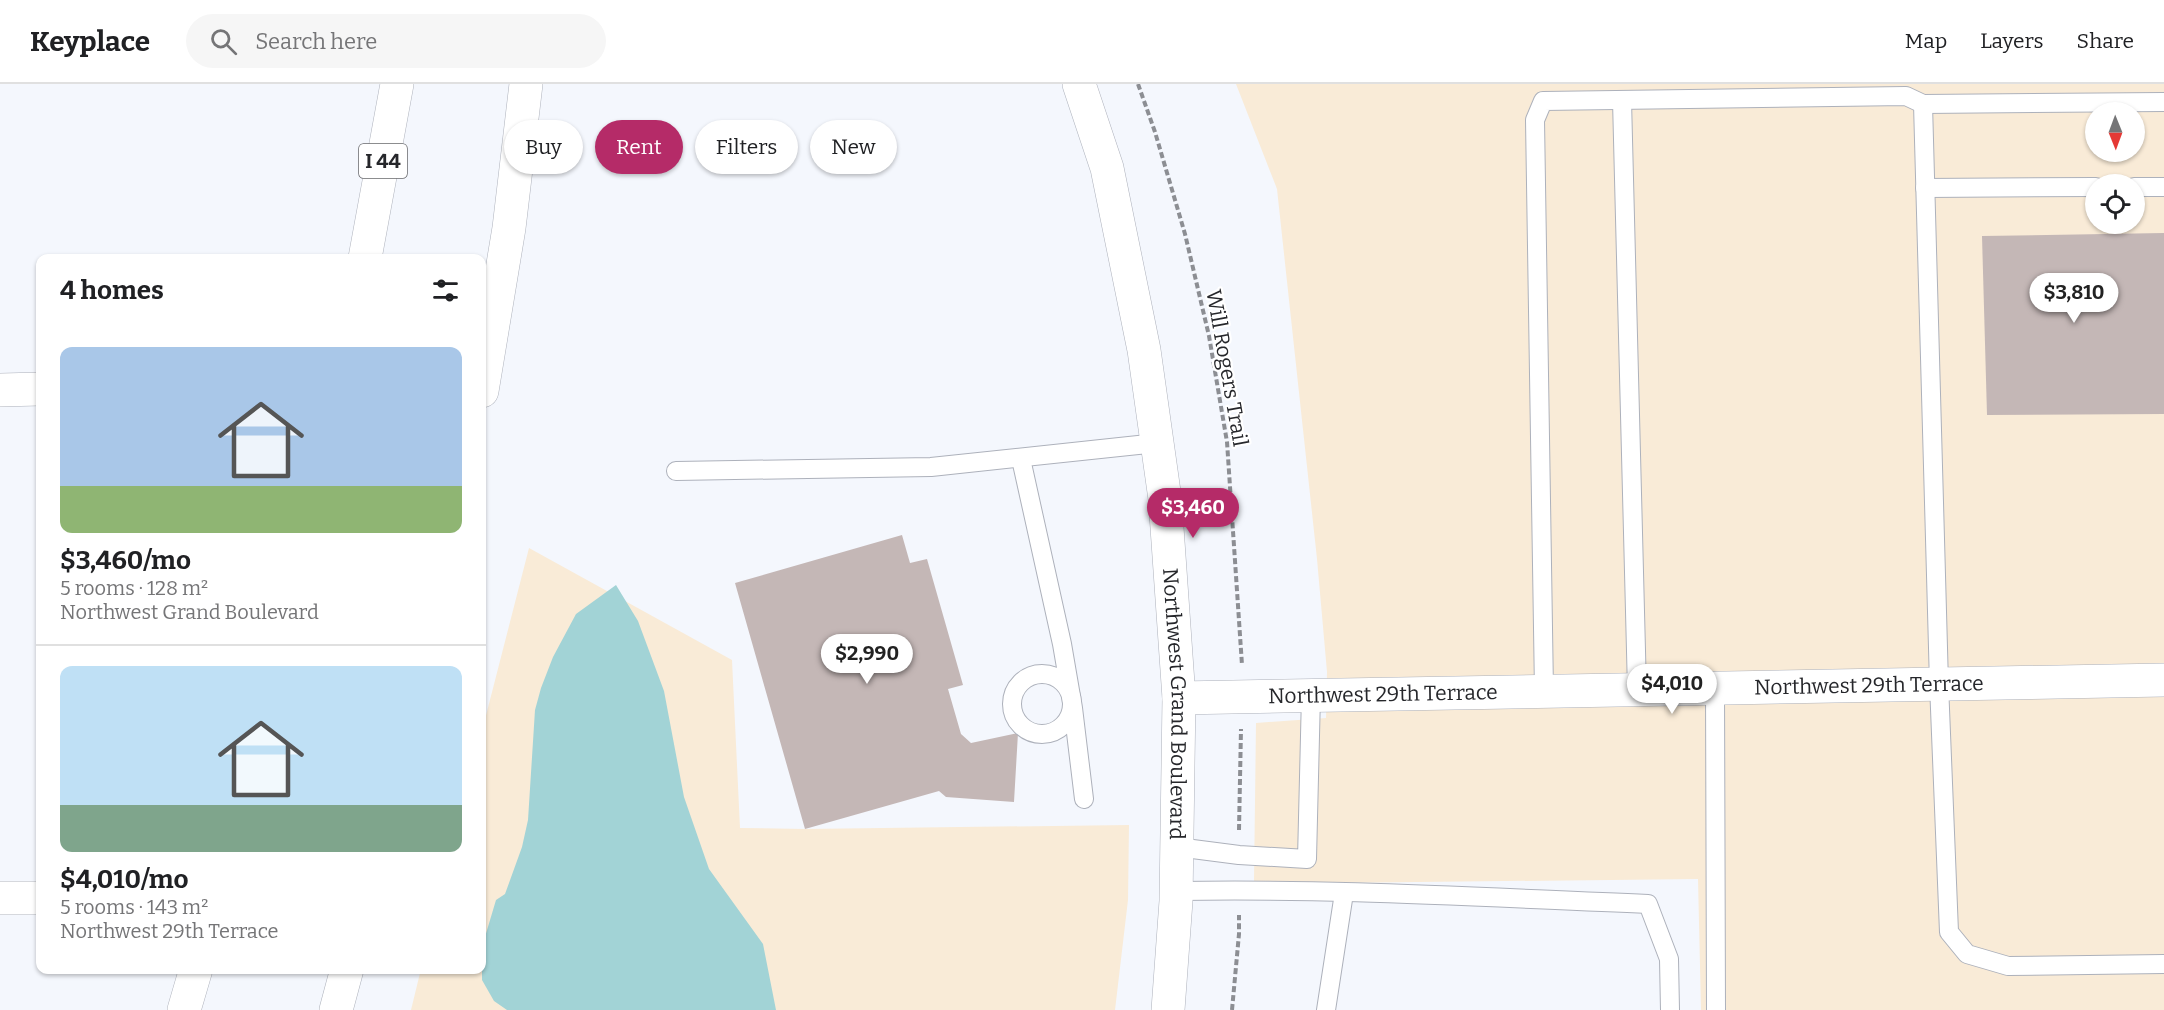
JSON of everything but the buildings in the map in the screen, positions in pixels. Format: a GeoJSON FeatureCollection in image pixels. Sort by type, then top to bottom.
{"type":"FeatureCollection","features":[{"type":"Feature","properties":{"kind":"main road","name":"I 44"},"geometry":{"type":"LineString","coordinates":[[366,254],[397,84]]}},
{"type":"Feature","properties":{"kind":"main road"},"geometry":{"type":"LineString","coordinates":[[486,367],[509,228],[526,84]]}},
{"type":"Feature","properties":{"kind":"main road","name":"Northwest Grand Boulevard"},"geometry":{"type":"LineString","coordinates":[[1079,84],[1107,168],[1144,350],[1165,499],[1179,698],[1176,891],[1168,1010]]}},
{"type":"Feature","properties":{"kind":"main road"},"geometry":{"type":"LineString","coordinates":[[0,390],[36,389]]}},
{"type":"Feature","properties":{"kind":"main road","name":"Northwest 29th Terrace"},"geometry":{"type":"LineString","coordinates":[[1179,698],[2164,680]]}},
{"type":"Feature","properties":{"kind":"main road"},"geometry":{"type":"LineString","coordinates":[[0,898],[36,898]]}},
{"type":"Feature","properties":{"kind":"main road"},"geometry":{"type":"LineString","coordinates":[[184,1010],[195,974]]}},
{"type":"Feature","properties":{"kind":"main road"},"geometry":{"type":"LineString","coordinates":[[336,1010],[346,974]]}},
{"type":"Feature","properties":{"kind":"lane"},"geometry":{"type":"LineString","coordinates":[[1544,691],[1535,120],[1542,101],[1906,96],[1923,104],[2164,102]]}},
{"type":"Feature","properties":{"kind":"lane"},"geometry":{"type":"LineString","coordinates":[[1622,100],[1637,690]]}},
{"type":"Feature","properties":{"kind":"lane"},"geometry":{"type":"LineString","coordinates":[[1923,104],[1939,684],[1949,932],[1967,954],[2008,966],[2164,964]]}},
{"type":"Feature","properties":{"kind":"lane"},"geometry":{"type":"LineString","coordinates":[[1925,188],[2085,187]]}},
{"type":"Feature","properties":{"kind":"lane"},"geometry":{"type":"LineString","coordinates":[[2145,187],[2164,187]]}},
{"type":"Feature","properties":{"kind":"lane"},"geometry":{"type":"LineString","coordinates":[[676,471],[931,467],[1157,443]]}},
{"type":"Feature","properties":{"kind":"lane"},"geometry":{"type":"LineString","coordinates":[[1021,459],[1062,644],[1072,700],[1084,799]]}},
{"type":"Feature","properties":{"kind":"lane"},"geometry":{"type":"LineString","coordinates":[[1715,688],[1716,1010]]}},
{"type":"Feature","properties":{"kind":"lane"},"geometry":{"type":"LineString","coordinates":[[1177,847],[1239,855],[1307,859],[1311,695]]}},
{"type":"Feature","properties":{"kind":"lane"},"geometry":{"type":"LineString","coordinates":[[1176,891],[1344,892],[1648,904],[1669,959],[1670,1010]]}},
{"type":"Feature","properties":{"kind":"lane"},"geometry":{"type":"LineString","coordinates":[[1326,1010],[1344,892]]}},
{"type":"Feature","properties":{"kind":"path","name":"Will Rogers Trail"},"geometry":{"type":"LineString","coordinates":[[1138,84],[1155,132],[1185,234],[1209,336],[1227,442],[1242,665]]}},
{"type":"Feature","properties":{"kind":"path"},"geometry":{"type":"LineString","coordinates":[[1239,823],[1240,735]]}},
{"type":"Feature","properties":{"kind":"path"},"geometry":{"type":"LineString","coordinates":[[1232,1010],[1239,934]]}},
{"type":"Feature","properties":{"kind":"shaded area"},"geometry":{"type":"Polygon","coordinates":[[[1236,84],[2164,84],[2164,1010],[1701,1010],[1698,879],[1330,883],[1254,881],[1256,723],[1326,718],[1327,672],[1277,189],[1236,84]]]}},
{"type":"Feature","properties":{"kind":"shaded area"},"geometry":{"type":"Polygon","coordinates":[[[529,548],[732,660],[740,828],[1129,825],[1128,900],[1115,1010],[411,1010],[420,974],[486,974],[486,715],[529,548]]]}},
{"type":"Feature","properties":{"kind":"water"},"geometry":{"type":"Polygon","coordinates":[[[616,585],[638,621],[664,691],[684,797],[709,869],[763,944],[776,1010],[507,1010],[494,1001],[482,980],[482,974],[486,974],[486,934],[496,900],[505,894],[522,847],[528,820],[535,710],[553,657],[576,614],[616,585]]]}}]}
